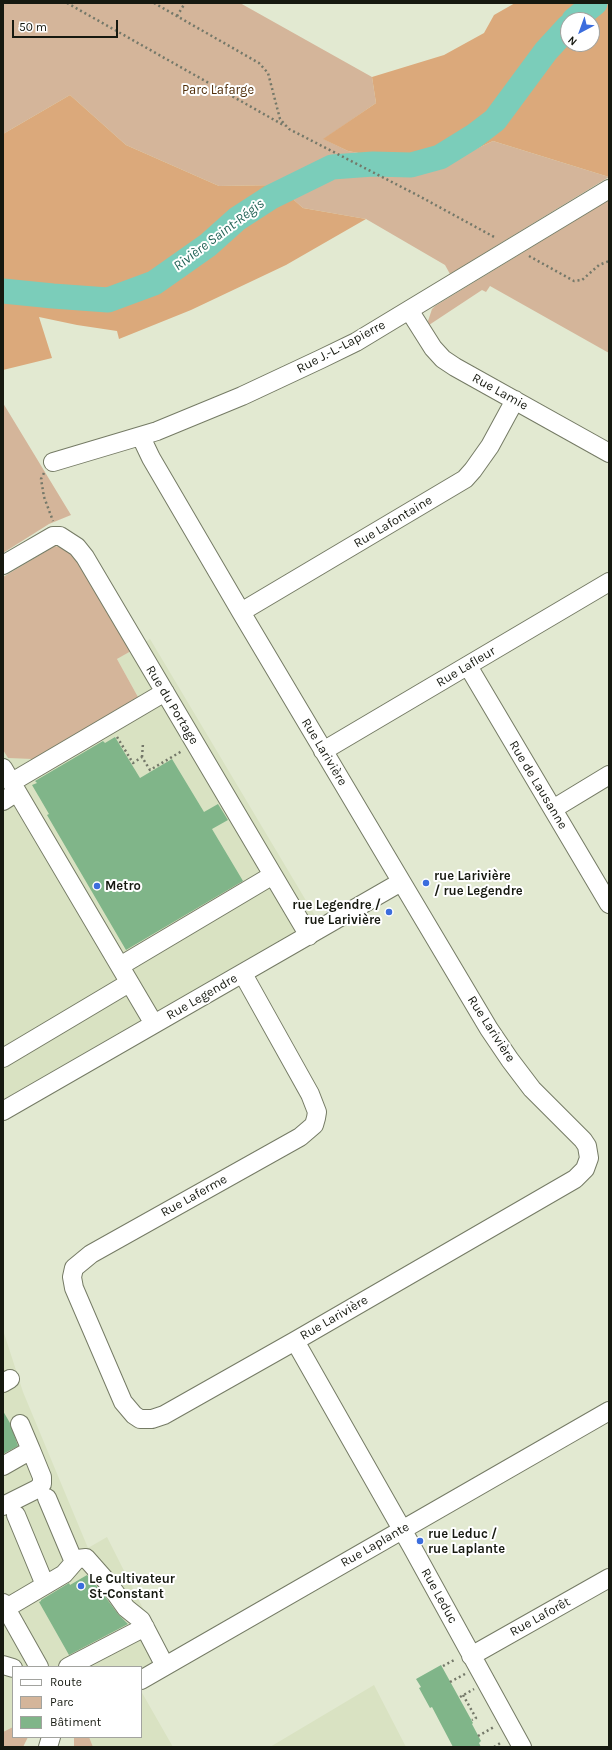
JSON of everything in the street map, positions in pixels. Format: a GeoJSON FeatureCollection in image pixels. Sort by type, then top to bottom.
{"type":"FeatureCollection","features":[{"type":"Feature","properties":{"kind":"street","name":"Rue J.-L.-Lapierre"},"geometry":{"type":"LineString","coordinates":[[53,462],[141,436],[280,379],[356,342],[609,189]]}},
{"type":"Feature","properties":{"kind":"street","name":"Rue Lamie"},"geometry":{"type":"LineString","coordinates":[[409,310],[425,338],[443,359],[609,453]]}},
{"type":"Feature","properties":{"kind":"street","name":"Rue Lafontaine"},"geometry":{"type":"LineString","coordinates":[[241,612],[465,479],[490,446],[515,400]]}},
{"type":"Feature","properties":{"kind":"street","name":"Rue Larivière"},"geometry":{"type":"LineString","coordinates":[[140,1418],[152,1419],[164,1414],[295,1341],[575,1179],[585,1169],[589,1158],[587,1146],[583,1140],[532,1089],[498,1044],[241,612],[151,458],[141,436]]}},
{"type":"Feature","properties":{"kind":"street","name":"Rue du Portage"},"geometry":{"type":"LineString","coordinates":[[3,565],[53,536],[60,536],[69,540],[77,547],[85,557],[309,936]]}},
{"type":"Feature","properties":{"kind":"street","name":"Rue Lafleur"},"geometry":{"type":"LineString","coordinates":[[323,751],[609,582]]}},
{"type":"Feature","properties":{"kind":"street","name":"Rue de Lausanne"},"geometry":{"type":"LineString","coordinates":[[468,666],[609,904]]}},
{"type":"Feature","properties":{"kind":"street"},"geometry":{"type":"LineString","coordinates":[[154,1024],[9,786],[165,692]]}},
{"type":"Feature","properties":{"kind":"street"},"geometry":{"type":"LineString","coordinates":[[552,809],[609,775]]}},
{"type":"Feature","properties":{"kind":"street"},"geometry":{"type":"LineString","coordinates":[[120,966],[273,876]]}},
{"type":"Feature","properties":{"kind":"street","name":"Rue Legendre"},"geometry":{"type":"LineString","coordinates":[[3,1111],[401,882]]}},
{"type":"Feature","properties":{"kind":"street","name":"Rue Laferme"},"geometry":{"type":"LineString","coordinates":[[140,1418],[134,1415],[123,1402],[74,1288],[72,1277],[74,1268],[91,1254],[300,1137],[314,1125],[316,1118],[317,1112],[310,1094],[243,974]]}},
{"type":"Feature","properties":{"kind":"street"},"geometry":{"type":"LineString","coordinates":[[3,1058],[130,983]]}},
{"type":"Feature","properties":{"kind":"street","name":"Rue Leduc"},"geometry":{"type":"LineString","coordinates":[[295,1341],[522,1747]]}},
{"type":"Feature","properties":{"kind":"street","name":"Rue Laplante"},"geometry":{"type":"LineString","coordinates":[[142,1679],[609,1411]]}},
{"type":"Feature","properties":{"kind":"street"},"geometry":{"type":"LineString","coordinates":[[20,1424],[42,1477],[42,1484],[10,1511],[45,1585]]}},
{"type":"Feature","properties":{"kind":"street"},"geometry":{"type":"LineString","coordinates":[[3,1466],[31,1450]]}},
{"type":"Feature","properties":{"kind":"street"},"geometry":{"type":"LineString","coordinates":[[47,1498],[74,1562]]}},
{"type":"Feature","properties":{"kind":"street"},"geometry":{"type":"LineString","coordinates":[[38,1666],[4,1607],[64,1574],[74,1562],[81,1558],[86,1558],[91,1562],[126,1608],[135,1614],[145,1626],[165,1666]]}},
{"type":"Feature","properties":{"kind":"street","name":"Rue Laforêt"},"geometry":{"type":"LineString","coordinates":[[471,1656],[609,1578]]}},
{"type":"Feature","properties":{"kind":"street"},"geometry":{"type":"LineString","coordinates":[[70,1666],[145,1626]]}},
{"type":"Feature","properties":{"kind":"path"},"geometry":{"type":"LineString","coordinates":[[67,3],[295,133],[419,196],[502,242]]}},
{"type":"Feature","properties":{"kind":"path"},"geometry":{"type":"LineString","coordinates":[[154,3],[254,59],[264,67],[271,80],[280,119],[285,126]]}},
{"type":"Feature","properties":{"kind":"path"},"geometry":{"type":"LineString","coordinates":[[177,16],[185,3]]}},
{"type":"Feature","properties":{"kind":"path"},"geometry":{"type":"LineString","coordinates":[[523,253],[574,281],[582,280],[599,265],[609,261]]}},
{"type":"Feature","properties":{"kind":"path"},"geometry":{"type":"LineString","coordinates":[[53,462],[45,469],[42,479],[44,497],[54,524]]}},
{"type":"Feature","properties":{"kind":"path"},"geometry":{"type":"LineString","coordinates":[[114,731],[133,763],[142,757]]}},
{"type":"Feature","properties":{"kind":"path"},"geometry":{"type":"LineString","coordinates":[[143,743],[142,757],[150,770],[171,758]]}},
{"type":"Feature","properties":{"kind":"path"},"geometry":{"type":"LineString","coordinates":[[463,1695],[476,1718],[472,1720]]}},
{"type":"Feature","properties":{"kind":"shaded area"},"geometry":{"type":"Polygon","coordinates":[[[515,3],[609,3],[609,177],[493,141],[436,168],[348,151],[323,139],[376,103],[372,77],[444,55],[484,33],[494,15],[515,3]]]}},
{"type":"Feature","properties":{"kind":"shaded area"},"geometry":{"type":"Polygon","coordinates":[[[70,95],[126,145],[219,186],[277,185],[303,208],[366,219],[286,265],[191,310],[119,339],[117,331],[39,317],[52,358],[3,370],[3,134],[70,95]]]}},
{"type":"Feature","properties":{"kind":"shaded area"},"geometry":{"type":"Polygon","coordinates":[[[150,639],[317,919],[3,1100],[3,750],[8,758],[138,697],[117,659],[150,639]]]}},
{"type":"Feature","properties":{"kind":"shaded area"},"geometry":{"type":"Polygon","coordinates":[[[3,1330],[23,1392],[88,1548],[107,1537],[166,1654],[142,1668],[142,1666],[12,1666],[12,1728],[3,1732],[3,1330]]]}},
{"type":"Feature","properties":{"kind":"shaded area"},"geometry":{"type":"Polygon","coordinates":[[[374,1685],[406,1747],[270,1747],[374,1685]]]}},
{"type":"Feature","properties":{"kind":"shaded area"},"geometry":{"type":"Polygon","coordinates":[[[142,1693],[173,1747],[93,1747],[89,1738],[142,1738],[142,1693]]]}},
{"type":"Feature","properties":{"kind":"green space","name":"Parc Lafarge"},"geometry":{"type":"Polygon","coordinates":[[[3,3],[240,3],[372,77],[376,103],[324,139],[348,151],[436,168],[493,141],[609,177],[450,274],[445,265],[366,219],[303,208],[277,185],[219,186],[126,145],[70,95],[3,134],[3,3]]]}},
{"type":"Feature","properties":{"kind":"green space"},"geometry":{"type":"Polygon","coordinates":[[[609,200],[609,353],[490,286],[486,292],[482,290],[429,325],[428,321],[432,309],[435,306],[609,200]]]}},
{"type":"Feature","properties":{"kind":"green space"},"geometry":{"type":"Polygon","coordinates":[[[3,403],[71,515],[49,524],[3,553],[3,403]]]}},
{"type":"Feature","properties":{"kind":"green space"},"geometry":{"type":"Polygon","coordinates":[[[55,546],[60,547],[74,555],[131,651],[117,659],[138,697],[33,759],[8,758],[3,750],[3,577],[55,546]]]}},
{"type":"Feature","properties":{"kind":"green space"},"geometry":{"type":"Polygon","coordinates":[[[12,1728],[12,1738],[28,1738],[23,1747],[3,1747],[3,1732],[12,1728]]]}},
{"type":"Feature","properties":{"kind":"green space"},"geometry":{"type":"Polygon","coordinates":[[[74,1738],[89,1738],[93,1747],[74,1747],[74,1738]]]}},
{"type":"Feature","properties":{"kind":"building"},"geometry":{"type":"Polygon","coordinates":[[[115,737],[140,778],[172,759],[204,812],[218,804],[228,820],[212,829],[243,881],[126,950],[47,815],[49,814],[32,785],[37,783],[35,781],[103,741],[105,743],[115,737]]]}},
{"type":"Feature","properties":{"kind":"building"},"geometry":{"type":"Polygon","coordinates":[[[3,1411],[10,1423],[18,1446],[3,1454],[3,1411]]]}},
{"type":"Feature","properties":{"kind":"building"},"geometry":{"type":"Polygon","coordinates":[[[87,1575],[118,1614],[128,1624],[69,1655],[39,1602],[69,1583],[70,1585],[87,1575]]]}},
{"type":"Feature","properties":{"kind":"building"},"geometry":{"type":"Polygon","coordinates":[[[441,1665],[473,1723],[472,1724],[481,1741],[479,1743],[481,1747],[453,1747],[432,1707],[430,1708],[419,1688],[421,1687],[416,1679],[441,1665]]]}},
{"type":"Feature","properties":{"kind":"waterway","name":"Rivière Saint-Régis"},"geometry":{"type":"LineString","coordinates":[[584,12],[595,3]]}},
{"type":"Feature","properties":{"kind":"waterway","name":"Rivière Saint-Régis"},"geometry":{"type":"LineString","coordinates":[[3,291],[108,300],[154,283],[208,245],[237,219],[271,197],[332,167],[373,164],[411,165],[440,157],[474,136],[495,120],[546,51],[560,36]]}},
{"type":"Feature","properties":{"kind":"place","name":"rue Larivière / rue Legendre"},"geometry":{"type":"Point","coordinates":[426,883]}},
{"type":"Feature","properties":{"kind":"place","name":"Metro"},"geometry":{"type":"Point","coordinates":[97,886]}},
{"type":"Feature","properties":{"kind":"place","name":"rue Legendre / rue Larivière"},"geometry":{"type":"Point","coordinates":[389,912]}},
{"type":"Feature","properties":{"kind":"place","name":"rue Leduc / rue Laplante"},"geometry":{"type":"Point","coordinates":[420,1541]}},
{"type":"Feature","properties":{"kind":"place","name":"Le Cultivateur St-Constant"},"geometry":{"type":"Point","coordinates":[81,1586]}}]}
